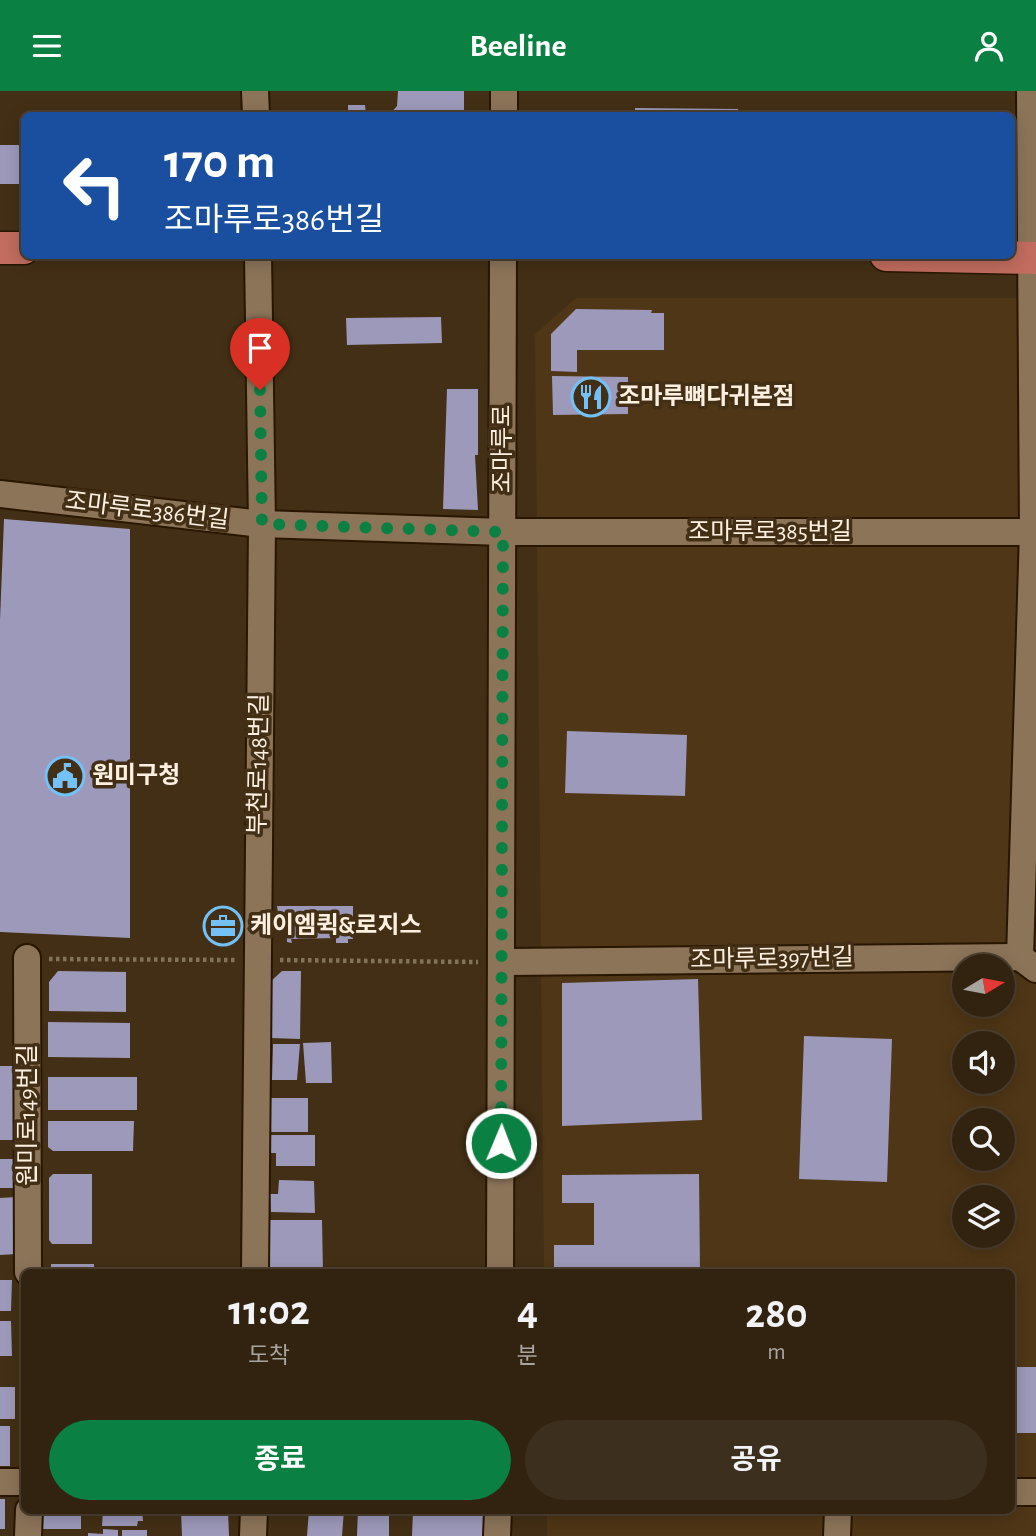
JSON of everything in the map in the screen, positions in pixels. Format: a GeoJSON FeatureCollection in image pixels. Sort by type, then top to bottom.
{"type":"FeatureCollection","features":[{"type":"Feature","properties":{"kind":"main road"},"geometry":{"type":"LineString","coordinates":[[0,249],[21,249]]}},
{"type":"Feature","properties":{"kind":"main road"},"geometry":{"type":"LineString","coordinates":[[1015,258],[1033,258]]}},
{"type":"Feature","properties":{"kind":"street"},"geometry":{"type":"LineString","coordinates":[[255,91],[256,112]]}},
{"type":"Feature","properties":{"kind":"street"},"geometry":{"type":"LineString","coordinates":[[504,91],[504,112]]}},
{"type":"Feature","properties":{"kind":"street"},"geometry":{"type":"LineString","coordinates":[[1028,963],[1034,533],[1030,91]]}},
{"type":"Feature","properties":{"kind":"street","name":"부천로148번길"},"geometry":{"type":"LineString","coordinates":[[255,1269],[262,524],[258,259]]}},
{"type":"Feature","properties":{"kind":"street","name":"조마루로"},"geometry":{"type":"LineString","coordinates":[[500,1269],[503,259]]}},
{"type":"Feature","properties":{"kind":"street","name":"조마루로386번길"},"geometry":{"type":"LineString","coordinates":[[0,494],[262,524],[503,532]]}},
{"type":"Feature","properties":{"kind":"street","name":"조마루로385번길"},"geometry":{"type":"LineString","coordinates":[[503,532],[1034,533]]}},
{"type":"Feature","properties":{"kind":"street","name":"원미로149번길"},"geometry":{"type":"LineString","coordinates":[[27,958],[28,1269]]}},
{"type":"Feature","properties":{"kind":"street","name":"조마루로397번길"},"geometry":{"type":"LineString","coordinates":[[503,962],[1028,963]]}},
{"type":"Feature","properties":{"kind":"street"},"geometry":{"type":"LineString","coordinates":[[0,1482],[21,1482]]}},
{"type":"Feature","properties":{"kind":"street"},"geometry":{"type":"LineString","coordinates":[[1015,1492],[1036,1492]]}},
{"type":"Feature","properties":{"kind":"street"},"geometry":{"type":"LineString","coordinates":[[28,1536],[29,1514]]}},
{"type":"Feature","properties":{"kind":"street"},"geometry":{"type":"LineString","coordinates":[[253,1536],[254,1514]]}},
{"type":"Feature","properties":{"kind":"street"},"geometry":{"type":"LineString","coordinates":[[497,1536],[498,1514]]}},
{"type":"Feature","properties":{"kind":"street"},"geometry":{"type":"LineString","coordinates":[[837,1536],[838,1514]]}},
{"type":"Feature","properties":{"kind":"shaded area"},"geometry":{"type":"Polygon","coordinates":[[[576,298],[1036,298],[1036,1536],[547,1536],[547,1514],[1015,1514],[1015,1269],[544,1269],[535,334],[576,298]]]}},
{"type":"Feature","properties":{"kind":"building"},"geometry":{"type":"Polygon","coordinates":[[[398,91],[464,91],[464,112],[392,112],[397,106],[398,91]]]}},
{"type":"Feature","properties":{"kind":"building"},"geometry":{"type":"Polygon","coordinates":[[[348,105],[365,105],[366,112],[348,112],[348,105]]]}},
{"type":"Feature","properties":{"kind":"building"},"geometry":{"type":"Polygon","coordinates":[[[635,108],[738,109],[738,112],[635,112],[635,108]]]}},
{"type":"Feature","properties":{"kind":"building"},"geometry":{"type":"Polygon","coordinates":[[[0,145],[21,145],[21,184],[0,184],[0,145]]]}},
{"type":"Feature","properties":{"kind":"building"},"geometry":{"type":"Polygon","coordinates":[[[576,309],[652,310],[651,313],[664,313],[664,350],[577,350],[577,372],[551,371],[551,334],[576,309]]]}},
{"type":"Feature","properties":{"kind":"building"},"geometry":{"type":"Polygon","coordinates":[[[441,317],[442,343],[347,345],[346,318],[441,317]]]}},
{"type":"Feature","properties":{"kind":"building"},"geometry":{"type":"Polygon","coordinates":[[[552,376],[628,377],[628,414],[553,415],[552,376]]]}},
{"type":"Feature","properties":{"kind":"building"},"geometry":{"type":"Polygon","coordinates":[[[447,389],[478,389],[478,455],[475,455],[478,510],[443,509],[447,389]]]}},
{"type":"Feature","properties":{"kind":"building","name":"원미구청"},"geometry":{"type":"Polygon","coordinates":[[[4,519],[130,529],[130,938],[0,932],[0,620],[4,519]]]}},
{"type":"Feature","properties":{"kind":"building"},"geometry":{"type":"Polygon","coordinates":[[[567,731],[687,735],[685,796],[565,793],[567,731]]]}},
{"type":"Feature","properties":{"kind":"building"},"geometry":{"type":"Polygon","coordinates":[[[277,906],[353,906],[353,917],[350,917],[353,939],[348,939],[348,943],[336,943],[336,938],[291,939],[292,943],[287,942],[287,932],[281,932],[277,906]]]}},
{"type":"Feature","properties":{"kind":"building"},"geometry":{"type":"Polygon","coordinates":[[[58,971],[126,972],[126,1012],[49,1011],[49,982],[58,971]]]}},
{"type":"Feature","properties":{"kind":"building"},"geometry":{"type":"Polygon","coordinates":[[[282,971],[301,971],[300,1039],[270,1038],[270,982],[282,971]]]}},
{"type":"Feature","properties":{"kind":"building"},"geometry":{"type":"Polygon","coordinates":[[[698,979],[702,1120],[562,1126],[562,983],[698,979]]]}},
{"type":"Feature","properties":{"kind":"building"},"geometry":{"type":"Polygon","coordinates":[[[48,1022],[130,1023],[130,1058],[48,1057],[48,1022]]]}},
{"type":"Feature","properties":{"kind":"building"},"geometry":{"type":"Polygon","coordinates":[[[804,1036],[892,1039],[887,1182],[799,1179],[804,1036]]]}},
{"type":"Feature","properties":{"kind":"building"},"geometry":{"type":"Polygon","coordinates":[[[331,1042],[332,1083],[306,1083],[303,1043],[331,1042]]]}},
{"type":"Feature","properties":{"kind":"building"},"geometry":{"type":"Polygon","coordinates":[[[273,1044],[300,1044],[297,1080],[272,1080],[273,1044]]]}},
{"type":"Feature","properties":{"kind":"building"},"geometry":{"type":"Polygon","coordinates":[[[0,1066],[16,1066],[17,1140],[0,1140],[0,1066]]]}},
{"type":"Feature","properties":{"kind":"building"},"geometry":{"type":"Polygon","coordinates":[[[48,1077],[137,1077],[137,1110],[48,1110],[48,1077]]]}},
{"type":"Feature","properties":{"kind":"building"},"geometry":{"type":"Polygon","coordinates":[[[271,1098],[308,1098],[308,1132],[271,1132],[271,1098]]]}},
{"type":"Feature","properties":{"kind":"building"},"geometry":{"type":"Polygon","coordinates":[[[48,1121],[134,1121],[133,1151],[53,1151],[48,1147],[48,1121]]]}},
{"type":"Feature","properties":{"kind":"building"},"geometry":{"type":"Polygon","coordinates":[[[270,1135],[315,1135],[315,1166],[276,1166],[276,1153],[269,1153],[270,1135]]]}},
{"type":"Feature","properties":{"kind":"building"},"geometry":{"type":"Polygon","coordinates":[[[0,1159],[18,1159],[19,1188],[0,1188],[0,1159]]]}},
{"type":"Feature","properties":{"kind":"building"},"geometry":{"type":"Polygon","coordinates":[[[53,1174],[92,1174],[92,1244],[52,1244],[49,1240],[49,1178],[53,1174]]]}},
{"type":"Feature","properties":{"kind":"building"},"geometry":{"type":"Polygon","coordinates":[[[699,1174],[700,1269],[554,1269],[554,1245],[594,1245],[594,1203],[562,1203],[562,1175],[699,1174]]]}},
{"type":"Feature","properties":{"kind":"building"},"geometry":{"type":"Polygon","coordinates":[[[279,1180],[314,1181],[315,1213],[271,1212],[270,1194],[278,1194],[279,1180]]]}},
{"type":"Feature","properties":{"kind":"building"},"geometry":{"type":"Polygon","coordinates":[[[16,1197],[17,1254],[0,1255],[0,1198],[16,1197]]]}},
{"type":"Feature","properties":{"kind":"building"},"geometry":{"type":"Polygon","coordinates":[[[267,1220],[322,1220],[323,1269],[267,1269],[267,1220]]]}},
{"type":"Feature","properties":{"kind":"building"},"geometry":{"type":"Polygon","coordinates":[[[51,1264],[94,1264],[94,1269],[51,1269],[51,1264]]]}},
{"type":"Feature","properties":{"kind":"building"},"geometry":{"type":"Polygon","coordinates":[[[331,1267],[364,1267],[364,1269],[331,1267]]]}},
{"type":"Feature","properties":{"kind":"building"},"geometry":{"type":"Polygon","coordinates":[[[0,1280],[12,1280],[11,1311],[0,1311],[0,1280]]]}},
{"type":"Feature","properties":{"kind":"building"},"geometry":{"type":"Polygon","coordinates":[[[0,1321],[11,1321],[12,1356],[0,1356],[0,1321]]]}},
{"type":"Feature","properties":{"kind":"building"},"geometry":{"type":"Polygon","coordinates":[[[1015,1367],[1036,1367],[1036,1433],[1015,1433],[1015,1367]]]}},
{"type":"Feature","properties":{"kind":"building"},"geometry":{"type":"Polygon","coordinates":[[[0,1387],[15,1387],[15,1419],[0,1419],[0,1387]]]}},
{"type":"Feature","properties":{"kind":"building"},"geometry":{"type":"Polygon","coordinates":[[[0,1426],[10,1426],[10,1466],[0,1466],[0,1426]]]}},
{"type":"Feature","properties":{"kind":"building"},"geometry":{"type":"Polygon","coordinates":[[[0,1499],[5,1499],[5,1529],[0,1529],[0,1499]]]}},
{"type":"Feature","properties":{"kind":"building"},"geometry":{"type":"Polygon","coordinates":[[[43,1514],[81,1514],[81,1529],[43,1529],[43,1514]]]}},
{"type":"Feature","properties":{"kind":"building"},"geometry":{"type":"Polygon","coordinates":[[[103,1514],[142,1514],[143,1521],[138,1521],[137,1526],[102,1526],[103,1514]]]}},
{"type":"Feature","properties":{"kind":"building"},"geometry":{"type":"Polygon","coordinates":[[[181,1514],[228,1514],[229,1536],[182,1536],[181,1514]]]}},
{"type":"Feature","properties":{"kind":"building"},"geometry":{"type":"Polygon","coordinates":[[[309,1514],[344,1514],[342,1536],[307,1536],[309,1514]]]}},
{"type":"Feature","properties":{"kind":"building"},"geometry":{"type":"Polygon","coordinates":[[[358,1514],[389,1514],[389,1536],[357,1536],[358,1514]]]}},
{"type":"Feature","properties":{"kind":"building"},"geometry":{"type":"Polygon","coordinates":[[[413,1514],[490,1514],[490,1536],[412,1536],[413,1514]]]}},
{"type":"Feature","properties":{"kind":"building"},"geometry":{"type":"Polygon","coordinates":[[[103,1529],[118,1530],[118,1536],[88,1536],[88,1533],[103,1534],[103,1529]]]}},
{"type":"Feature","properties":{"kind":"building"},"geometry":{"type":"Polygon","coordinates":[[[122,1530],[147,1530],[147,1536],[122,1536],[122,1530]]]}},
{"type":"Feature","properties":{"kind":"place","name":"조마루뼈다귀본점"},"geometry":{"type":"Point","coordinates":[591,397]}},
{"type":"Feature","properties":{"kind":"place","name":"원미구청"},"geometry":{"type":"Point","coordinates":[65,776]}},
{"type":"Feature","properties":{"kind":"place","name":"케이엠퀵&로지스"},"geometry":{"type":"Point","coordinates":[223,926]}},
{"type":"Feature","properties":{"kind":"route"},"geometry":{"type":"LineString","coordinates":[[260,390],[262,524],[503,532],[501,1143]]}}]}
